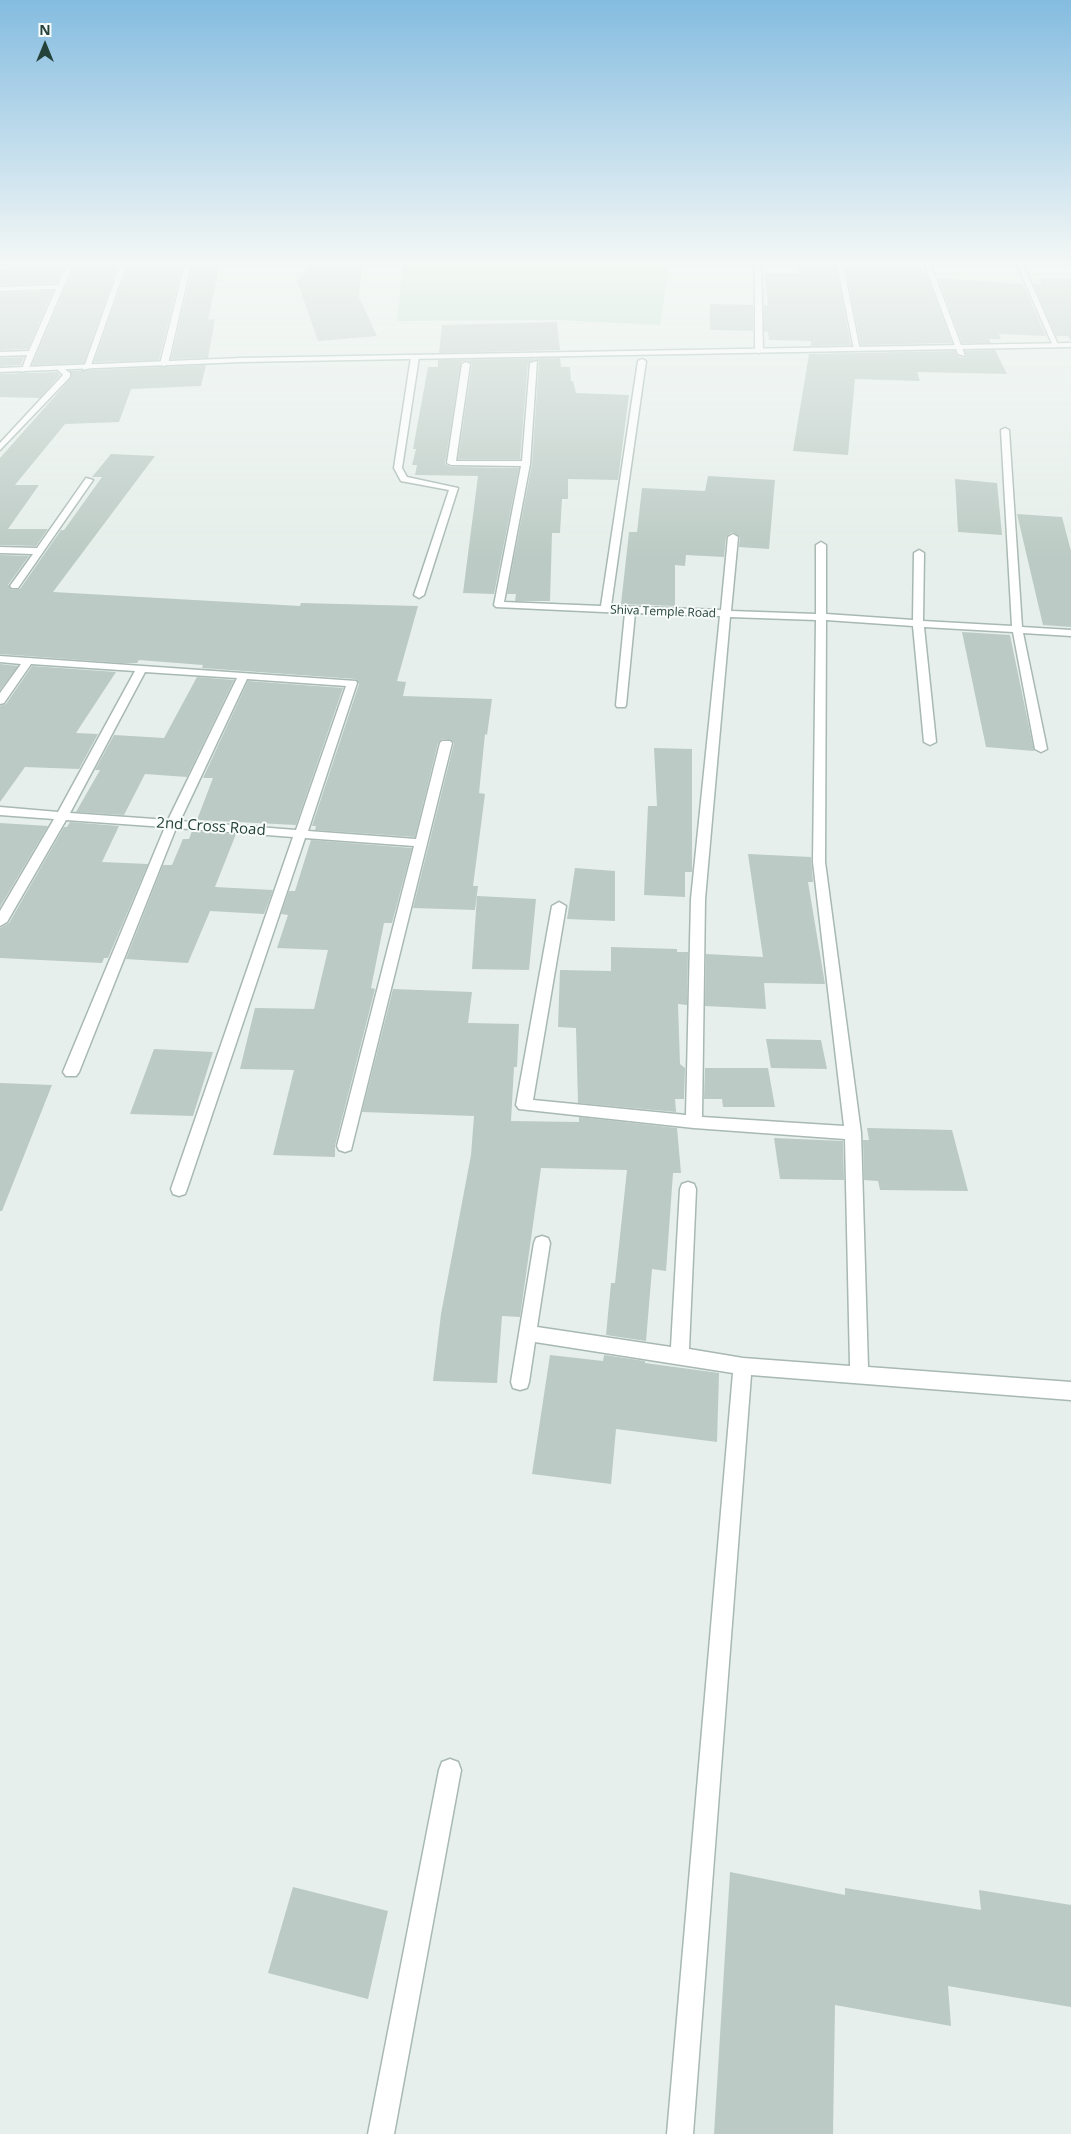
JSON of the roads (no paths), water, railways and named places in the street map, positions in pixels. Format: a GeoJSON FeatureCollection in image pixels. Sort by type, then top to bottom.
{"type":"FeatureCollection","features":[{"type":"Feature","properties":{"kind":"street"},"geometry":{"type":"LineString","coordinates":[[24,370],[27,360]]}},
{"type":"Feature","properties":{"kind":"street"},"geometry":{"type":"LineString","coordinates":[[86,368],[89,360]]}},
{"type":"Feature","properties":{"kind":"street"},"geometry":{"type":"LineString","coordinates":[[164,364],[165,360]]}},
{"type":"Feature","properties":{"kind":"street"},"geometry":{"type":"LineString","coordinates":[[0,376],[463,360]]}},
{"type":"Feature","properties":{"kind":"street"},"geometry":{"type":"LineString","coordinates":[[0,370],[164,364],[414,361],[466,364],[687,360]]}},
{"type":"Feature","properties":{"kind":"street"},"geometry":{"type":"LineString","coordinates":[[414,361],[398,468],[404,479],[454,488],[419,594]]}},
{"type":"Feature","properties":{"kind":"street"},"geometry":{"type":"LineString","coordinates":[[605,610],[642,361]]}},
{"type":"Feature","properties":{"kind":"street","name":"Shiva Temple Road"},"geometry":{"type":"LineString","coordinates":[[534,363],[526,464],[499,605],[820,617],[1071,633]]}},
{"type":"Feature","properties":{"kind":"street"},"geometry":{"type":"LineString","coordinates":[[466,364],[451,464],[526,464]]}},
{"type":"Feature","properties":{"kind":"street"},"geometry":{"type":"LineString","coordinates":[[60,368],[67,374]]}},
{"type":"Feature","properties":{"kind":"street"},"geometry":{"type":"LineString","coordinates":[[0,448],[67,374]]}},
{"type":"Feature","properties":{"kind":"street"},"geometry":{"type":"LineString","coordinates":[[1005,430],[1017,629],[1041,749]]}},
{"type":"Feature","properties":{"kind":"street"},"geometry":{"type":"LineString","coordinates":[[15,586],[89,480]]}},
{"type":"Feature","properties":{"kind":"street"},"geometry":{"type":"LineString","coordinates":[[694,1122],[698,899],[724,614],[734,537]]}},
{"type":"Feature","properties":{"kind":"street"},"geometry":{"type":"LineString","coordinates":[[821,545],[819,862],[853,1133],[859,1375]]}},
{"type":"Feature","properties":{"kind":"street"},"geometry":{"type":"LineString","coordinates":[[0,550],[40,551]]}},
{"type":"Feature","properties":{"kind":"street"},"geometry":{"type":"LineString","coordinates":[[919,553],[918,622],[930,742]]}},
{"type":"Feature","properties":{"kind":"street"},"geometry":{"type":"LineString","coordinates":[[621,705],[630,611]]}},
{"type":"Feature","properties":{"kind":"street"},"geometry":{"type":"LineString","coordinates":[[0,660],[352,683],[179,1189]]}},
{"type":"Feature","properties":{"kind":"street"},"geometry":{"type":"LineString","coordinates":[[0,701],[28,662]]}},
{"type":"Feature","properties":{"kind":"street"},"geometry":{"type":"LineString","coordinates":[[0,922],[62,816],[141,670]]}},
{"type":"Feature","properties":{"kind":"street"},"geometry":{"type":"LineString","coordinates":[[71,1072],[172,824],[243,676]]}},
{"type":"Feature","properties":{"kind":"street"},"geometry":{"type":"LineString","coordinates":[[345,1146],[446,743]]}},
{"type":"Feature","properties":{"kind":"street","name":"2nd Cross Road"},"geometry":{"type":"LineString","coordinates":[[0,811],[421,843]]}},
{"type":"Feature","properties":{"kind":"street"},"geometry":{"type":"LineString","coordinates":[[559,906],[524,1105],[694,1122],[853,1133]]}},
{"type":"Feature","properties":{"kind":"street"},"geometry":{"type":"LineString","coordinates":[[680,1356],[688,1189]]}},
{"type":"Feature","properties":{"kind":"street"},"geometry":{"type":"LineString","coordinates":[[520,1382],[542,1244]]}},
{"type":"Feature","properties":{"kind":"street"},"geometry":{"type":"LineString","coordinates":[[527,1333],[743,1366],[1071,1391]]}},
{"type":"Feature","properties":{"kind":"street"},"geometry":{"type":"LineString","coordinates":[[680,2134],[743,1366]]}},
{"type":"Feature","properties":{"kind":"street"},"geometry":{"type":"LineString","coordinates":[[381,2134],[450,1770]]}}]}
